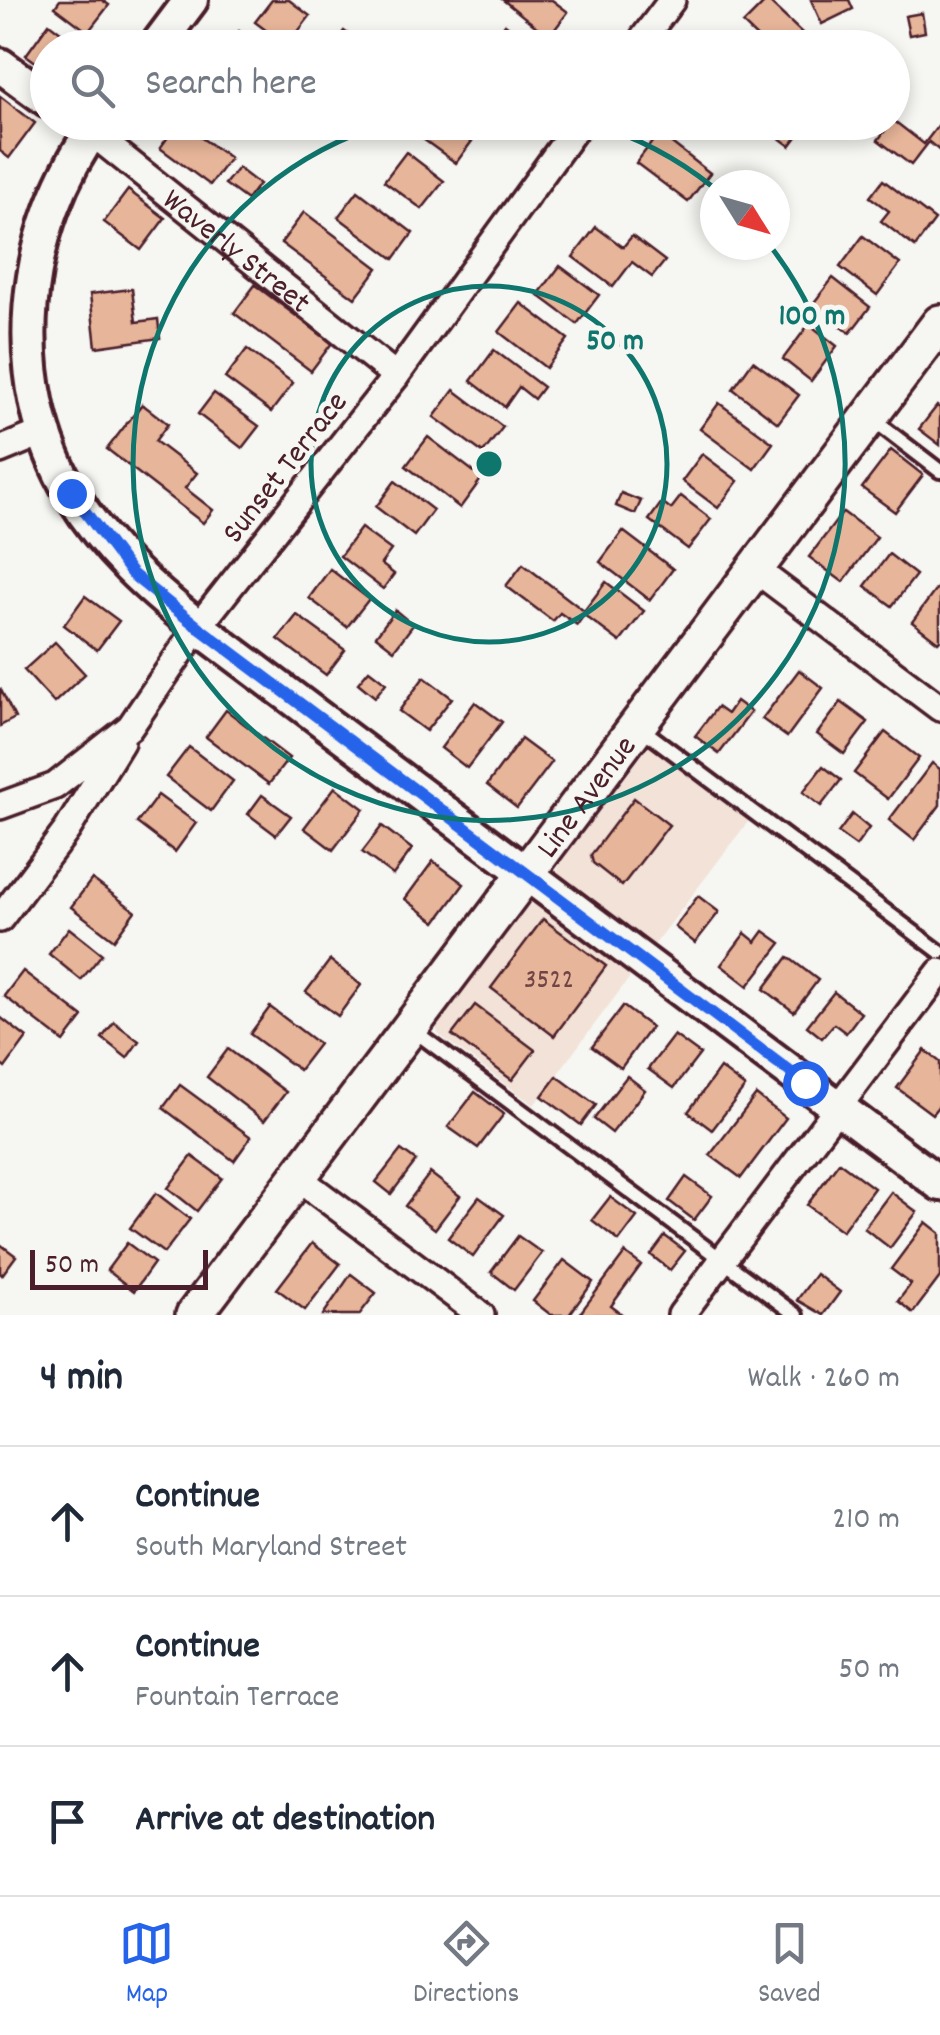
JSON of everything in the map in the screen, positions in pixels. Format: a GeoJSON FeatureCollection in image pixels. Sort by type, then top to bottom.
{"type":"FeatureCollection","features":[{"type":"Feature","properties":{"kind":"main road","name":"Line Avenue"},"geometry":{"type":"LineString","coordinates":[[194,1315],[940,323]]}},
{"type":"Feature","properties":{"kind":"street"},"geometry":{"type":"LineString","coordinates":[[168,30],[191,0]]}},
{"type":"Feature","properties":{"kind":"street"},"geometry":{"type":"LineString","coordinates":[[650,30],[672,0]]}},
{"type":"Feature","properties":{"kind":"street"},"geometry":{"type":"LineString","coordinates":[[0,65],[30,87]]}},
{"type":"Feature","properties":{"kind":"street"},"geometry":{"type":"LineString","coordinates":[[83,140],[41,243],[28,312],[33,381],[44,432],[71,493],[100,536],[132,574],[198,627],[940,1184]]}},
{"type":"Feature","properties":{"kind":"street","name":"Waverly Street"},"geometry":{"type":"LineString","coordinates":[[106,140],[396,376]]}},
{"type":"Feature","properties":{"kind":"street","name":"Sunset Terrace"},"geometry":{"type":"LineString","coordinates":[[0,806],[55,786],[130,728],[198,627],[396,376],[567,140]]}},
{"type":"Feature","properties":{"kind":"street"},"geometry":{"type":"LineString","coordinates":[[0,450],[44,432]]}},
{"type":"Feature","properties":{"kind":"street"},"geometry":{"type":"LineString","coordinates":[[755,569],[940,708]]}},
{"type":"Feature","properties":{"kind":"street"},"geometry":{"type":"LineString","coordinates":[[0,919],[67,830],[130,728]]}},
{"type":"Feature","properties":{"kind":"street"},"geometry":{"type":"LineString","coordinates":[[681,1315],[940,972]]}},
{"type":"Feature","properties":{"kind":"street"},"geometry":{"type":"LineString","coordinates":[[297,1177],[481,1315]]}},
{"type":"Feature","properties":{"kind":"lane"},"geometry":{"type":"LineString","coordinates":[[869,417],[940,471]]}},
{"type":"Feature","properties":{"kind":"lane"},"geometry":{"type":"LineString","coordinates":[[637,726],[940,952]]}},
{"type":"Feature","properties":{"kind":"lane"},"geometry":{"type":"LineString","coordinates":[[410,1028],[796,1315]]}},
{"type":"Feature","properties":{"kind":"shaded area"},"geometry":{"type":"Polygon","coordinates":[[[651,743],[750,819],[652,948],[557,873],[560,863],[651,743]]]}},
{"type":"Feature","properties":{"kind":"shaded area"},"geometry":{"type":"Polygon","coordinates":[[[536,903],[633,973],[534,1105],[438,1034],[436,1026],[528,906],[536,903]]]}},
{"type":"Feature","properties":{"kind":"building"},"geometry":{"type":"Polygon","coordinates":[[[60,0],[102,0],[109,5],[90,30],[55,7],[60,0]]]}},
{"type":"Feature","properties":{"kind":"building"},"geometry":{"type":"Polygon","coordinates":[[[272,0],[289,0],[310,16],[299,30],[266,30],[255,22],[272,0]]]}},
{"type":"Feature","properties":{"kind":"building"},"geometry":{"type":"Polygon","coordinates":[[[503,0],[552,0],[568,12],[554,30],[540,30],[503,0]]]}},
{"type":"Feature","properties":{"kind":"building"},"geometry":{"type":"Polygon","coordinates":[[[767,0],[799,30],[749,30],[743,24],[767,0]]]}},
{"type":"Feature","properties":{"kind":"building"},"geometry":{"type":"Polygon","coordinates":[[[811,0],[849,0],[853,9],[822,24],[811,0]]]}},
{"type":"Feature","properties":{"kind":"building"},"geometry":{"type":"Polygon","coordinates":[[[922,13],[925,32],[910,35],[905,16],[922,13]]]}},
{"type":"Feature","properties":{"kind":"building"},"geometry":{"type":"Polygon","coordinates":[[[0,96],[30,119],[30,130],[9,158],[0,151],[0,96]]]}},
{"type":"Feature","properties":{"kind":"building"},"geometry":{"type":"Polygon","coordinates":[[[940,123],[940,151],[929,142],[911,165],[878,140],[910,140],[910,133],[924,144],[940,123]]]}},
{"type":"Feature","properties":{"kind":"building"},"geometry":{"type":"Polygon","coordinates":[[[166,140],[204,140],[230,158],[210,185],[160,148],[166,140]]]}},
{"type":"Feature","properties":{"kind":"building"},"geometry":{"type":"Polygon","coordinates":[[[424,140],[473,140],[456,163],[424,140]]]}},
{"type":"Feature","properties":{"kind":"building"},"geometry":{"type":"Polygon","coordinates":[[[654,140],[668,140],[706,170],[700,170],[700,186],[688,202],[636,163],[654,140]]]}},
{"type":"Feature","properties":{"kind":"building"},"geometry":{"type":"Polygon","coordinates":[[[406,152],[444,181],[422,209],[384,181],[406,152]]]}},
{"type":"Feature","properties":{"kind":"building"},"geometry":{"type":"Polygon","coordinates":[[[238,168],[259,184],[247,200],[225,184],[238,168]]]}},
{"type":"Feature","properties":{"kind":"building"},"geometry":{"type":"Polygon","coordinates":[[[883,180],[935,220],[915,247],[881,221],[889,211],[870,197],[883,180]]]}},
{"type":"Feature","properties":{"kind":"building"},"geometry":{"type":"Polygon","coordinates":[[[128,190],[165,218],[141,250],[104,222],[128,190]]]}},
{"type":"Feature","properties":{"kind":"building"},"geometry":{"type":"Polygon","coordinates":[[[358,191],[413,233],[394,259],[338,217],[358,191]]]}},
{"type":"Feature","properties":{"kind":"building"},"geometry":{"type":"Polygon","coordinates":[[[304,212],[378,268],[355,298],[281,243],[304,212]]]}},
{"type":"Feature","properties":{"kind":"building"},"geometry":{"type":"Polygon","coordinates":[[[596,227],[623,247],[632,236],[665,261],[652,277],[632,262],[613,287],[573,257],[596,227]]]}},
{"type":"Feature","properties":{"kind":"building"},"geometry":{"type":"Polygon","coordinates":[[[863,236],[900,264],[877,295],[840,267],[863,236]]]}},
{"type":"Feature","properties":{"kind":"building"},"geometry":{"type":"Polygon","coordinates":[[[560,266],[599,295],[577,324],[538,295],[560,266]]]}},
{"type":"Feature","properties":{"kind":"building"},"geometry":{"type":"Polygon","coordinates":[[[833,278],[870,307],[850,333],[812,305],[833,278]]]}},
{"type":"Feature","properties":{"kind":"building"},"geometry":{"type":"Polygon","coordinates":[[[255,285],[332,343],[311,371],[234,313],[255,285]]]}},
{"type":"Feature","properties":{"kind":"building"},"geometry":{"type":"Polygon","coordinates":[[[132,289],[136,322],[158,319],[160,338],[96,347],[90,294],[132,289]]]}},
{"type":"Feature","properties":{"kind":"building"},"geometry":{"type":"Polygon","coordinates":[[[521,303],[568,339],[546,368],[499,332],[521,303]]]}},
{"type":"Feature","properties":{"kind":"building"},"geometry":{"type":"Polygon","coordinates":[[[809,324],[837,346],[811,381],[783,359],[809,324]]]}},
{"type":"Feature","properties":{"kind":"building"},"geometry":{"type":"Polygon","coordinates":[[[247,349],[293,383],[271,412],[225,378],[247,349]]]}},
{"type":"Feature","properties":{"kind":"building"},"geometry":{"type":"Polygon","coordinates":[[[494,350],[543,387],[534,399],[519,387],[505,407],[471,381],[494,350]]]}},
{"type":"Feature","properties":{"kind":"building"},"geometry":{"type":"Polygon","coordinates":[[[753,361],[799,395],[778,423],[733,389],[753,361]]]}},
{"type":"Feature","properties":{"kind":"building"},"geometry":{"type":"Polygon","coordinates":[[[454,390],[503,427],[483,453],[434,417],[454,390]]]}},
{"type":"Feature","properties":{"kind":"building"},"geometry":{"type":"Polygon","coordinates":[[[214,393],[259,426],[242,448],[198,414],[214,393]]]}},
{"type":"Feature","properties":{"kind":"building"},"geometry":{"type":"Polygon","coordinates":[[[719,403],[773,443],[754,469],[700,429],[719,403]]]}},
{"type":"Feature","properties":{"kind":"building"},"geometry":{"type":"Polygon","coordinates":[[[142,404],[168,424],[155,441],[197,473],[185,488],[213,510],[203,523],[107,449],[142,404]]]}},
{"type":"Feature","properties":{"kind":"building"},"geometry":{"type":"Polygon","coordinates":[[[937,406],[940,408],[940,445],[919,429],[937,406]]]}},
{"type":"Feature","properties":{"kind":"building"},"geometry":{"type":"Polygon","coordinates":[[[428,437],[482,478],[460,508],[406,466],[428,437]]]}},
{"type":"Feature","properties":{"kind":"building"},"geometry":{"type":"Polygon","coordinates":[[[891,450],[923,475],[895,512],[862,488],[891,450]]]}},
{"type":"Feature","properties":{"kind":"building"},"geometry":{"type":"Polygon","coordinates":[[[702,454],[738,481],[718,508],[682,481],[702,454]]]}},
{"type":"Feature","properties":{"kind":"building"},"geometry":{"type":"Polygon","coordinates":[[[395,481],[433,510],[414,536],[376,507],[395,481]]]}},
{"type":"Feature","properties":{"kind":"building"},"geometry":{"type":"Polygon","coordinates":[[[621,493],[641,501],[635,514],[616,506],[621,493]]]}},
{"type":"Feature","properties":{"kind":"building"},"geometry":{"type":"Polygon","coordinates":[[[681,496],[711,519],[688,549],[649,520],[662,502],[671,509],[681,496]]]}},
{"type":"Feature","properties":{"kind":"building"},"geometry":{"type":"Polygon","coordinates":[[[843,512],[877,537],[843,582],[809,557],[843,512]]]}},
{"type":"Feature","properties":{"kind":"building"},"geometry":{"type":"Polygon","coordinates":[[[361,528],[391,550],[381,564],[394,574],[383,589],[340,556],[361,528]]]}},
{"type":"Feature","properties":{"kind":"building"},"geometry":{"type":"Polygon","coordinates":[[[623,531],[673,569],[650,600],[600,562],[623,531]]]}},
{"type":"Feature","properties":{"kind":"building"},"geometry":{"type":"Polygon","coordinates":[[[889,554],[916,575],[892,606],[865,586],[889,554]]]}},
{"type":"Feature","properties":{"kind":"building"},"geometry":{"type":"Polygon","coordinates":[[[523,564],[584,611],[606,582],[644,611],[620,642],[584,615],[577,625],[560,613],[553,621],[506,586],[523,564]]]}},
{"type":"Feature","properties":{"kind":"building"},"geometry":{"type":"Polygon","coordinates":[[[330,569],[369,599],[347,627],[309,598],[330,569]]]}},
{"type":"Feature","properties":{"kind":"building"},"geometry":{"type":"Polygon","coordinates":[[[940,584],[940,640],[938,642],[912,622],[940,584]]]}},
{"type":"Feature","properties":{"kind":"building"},"geometry":{"type":"Polygon","coordinates":[[[85,596],[119,621],[97,650],[64,625],[85,596]]]}},
{"type":"Feature","properties":{"kind":"building"},"geometry":{"type":"Polygon","coordinates":[[[395,610],[413,625],[394,650],[376,636],[395,610]]]}},
{"type":"Feature","properties":{"kind":"building"},"geometry":{"type":"Polygon","coordinates":[[[297,615],[345,650],[326,675],[278,639],[297,615]]]}},
{"type":"Feature","properties":{"kind":"building"},"geometry":{"type":"Polygon","coordinates":[[[55,642],[85,674],[54,703],[24,670],[55,642]]]}},
{"type":"Feature","properties":{"kind":"building"},"geometry":{"type":"Polygon","coordinates":[[[369,670],[386,683],[375,697],[358,683],[369,670]]]}},
{"type":"Feature","properties":{"kind":"building"},"geometry":{"type":"Polygon","coordinates":[[[799,670],[823,688],[787,737],[762,719],[799,670]]]}},
{"type":"Feature","properties":{"kind":"building"},"geometry":{"type":"Polygon","coordinates":[[[424,677],[452,698],[426,731],[399,711],[424,677]]]}},
{"type":"Feature","properties":{"kind":"building"},"geometry":{"type":"Polygon","coordinates":[[[0,688],[15,718],[0,726],[0,688]]]}},
{"type":"Feature","properties":{"kind":"building"},"geometry":{"type":"Polygon","coordinates":[[[736,701],[751,712],[719,754],[695,736],[717,707],[727,714],[736,701]]]}},
{"type":"Feature","properties":{"kind":"building"},"geometry":{"type":"Polygon","coordinates":[[[475,702],[502,722],[467,768],[441,748],[475,702]]]}},
{"type":"Feature","properties":{"kind":"building"},"geometry":{"type":"Polygon","coordinates":[[[841,702],[868,722],[844,754],[817,734],[841,702]]]}},
{"type":"Feature","properties":{"kind":"building"},"geometry":{"type":"Polygon","coordinates":[[[226,710],[289,758],[269,784],[206,737],[226,710]]]}},
{"type":"Feature","properties":{"kind":"building"},"geometry":{"type":"Polygon","coordinates":[[[885,732],[919,758],[888,799],[854,773],[885,732]]]}},
{"type":"Feature","properties":{"kind":"building"},"geometry":{"type":"Polygon","coordinates":[[[521,739],[552,762],[517,808],[487,785],[521,739]]]}},
{"type":"Feature","properties":{"kind":"building"},"geometry":{"type":"Polygon","coordinates":[[[189,747],[233,781],[211,811],[166,777],[189,747]]]}},
{"type":"Feature","properties":{"kind":"building"},"geometry":{"type":"Polygon","coordinates":[[[932,763],[940,769],[940,805],[914,840],[889,820],[932,763]]]}},
{"type":"Feature","properties":{"kind":"building"},"geometry":{"type":"Polygon","coordinates":[[[823,766],[841,780],[821,806],[803,792],[823,766]]]}},
{"type":"Feature","properties":{"kind":"building"},"geometry":{"type":"Polygon","coordinates":[[[335,787],[364,809],[333,850],[304,828],[335,787]]]}},
{"type":"Feature","properties":{"kind":"building"},"geometry":{"type":"Polygon","coordinates":[[[158,795],[196,823],[175,852],[137,823],[158,795]]]}},
{"type":"Feature","properties":{"kind":"building"},"geometry":{"type":"Polygon","coordinates":[[[262,795],[291,816],[276,835],[248,814],[262,795]]]}},
{"type":"Feature","properties":{"kind":"building"},"geometry":{"type":"Polygon","coordinates":[[[634,798],[669,825],[622,886],[593,863],[591,855],[634,798]]]}},
{"type":"Feature","properties":{"kind":"building"},"geometry":{"type":"Polygon","coordinates":[[[852,814],[869,828],[856,846],[838,833],[852,814]]]}},
{"type":"Feature","properties":{"kind":"building"},"geometry":{"type":"Polygon","coordinates":[[[382,826],[412,849],[393,875],[362,852],[382,826]]]}},
{"type":"Feature","properties":{"kind":"building"},"geometry":{"type":"Polygon","coordinates":[[[433,861],[464,884],[436,922],[405,899],[433,861]]]}},
{"type":"Feature","properties":{"kind":"building"},"geometry":{"type":"Polygon","coordinates":[[[92,879],[135,911],[114,940],[71,907],[92,879]]]}},
{"type":"Feature","properties":{"kind":"building"},"geometry":{"type":"Polygon","coordinates":[[[698,896],[719,912],[695,943],[675,927],[698,896]]]}},
{"type":"Feature","properties":{"kind":"building"},"geometry":{"type":"Polygon","coordinates":[[[543,919],[606,966],[554,1036],[491,988],[543,919]]]}},
{"type":"Feature","properties":{"kind":"building"},"geometry":{"type":"Polygon","coordinates":[[[69,928],[102,954],[81,980],[49,954],[69,928]]]}},
{"type":"Feature","properties":{"kind":"building"},"geometry":{"type":"Polygon","coordinates":[[[764,931],[781,943],[748,986],[721,965],[745,933],[756,942],[764,931]]]}},
{"type":"Feature","properties":{"kind":"building"},"geometry":{"type":"Polygon","coordinates":[[[788,957],[818,980],[794,1012],[764,989],[788,957]]]}},
{"type":"Feature","properties":{"kind":"building"},"geometry":{"type":"Polygon","coordinates":[[[330,960],[361,985],[338,1016],[306,992],[330,960]]]}},
{"type":"Feature","properties":{"kind":"building"},"geometry":{"type":"Polygon","coordinates":[[[23,971],[83,1017],[64,1042],[4,996],[23,971]]]}},
{"type":"Feature","properties":{"kind":"building"},"geometry":{"type":"Polygon","coordinates":[[[834,992],[861,1013],[846,1033],[834,1024],[822,1038],[807,1026],[834,992]]]}},
{"type":"Feature","properties":{"kind":"building"},"geometry":{"type":"Polygon","coordinates":[[[475,1005],[535,1050],[512,1080],[452,1035],[475,1005]]]}},
{"type":"Feature","properties":{"kind":"building"},"geometry":{"type":"Polygon","coordinates":[[[623,1006],[651,1027],[621,1068],[592,1047],[623,1006]]]}},
{"type":"Feature","properties":{"kind":"building"},"geometry":{"type":"Polygon","coordinates":[[[270,1007],[319,1044],[299,1070],[250,1034],[270,1007]]]}},
{"type":"Feature","properties":{"kind":"building"},"geometry":{"type":"Polygon","coordinates":[[[0,1017],[27,1038],[5,1068],[0,1064],[0,1017]]]}},
{"type":"Feature","properties":{"kind":"building"},"geometry":{"type":"Polygon","coordinates":[[[114,1022],[139,1041],[127,1058],[102,1038],[114,1022]]]}},
{"type":"Feature","properties":{"kind":"building"},"geometry":{"type":"Polygon","coordinates":[[[674,1035],[700,1054],[674,1088],[648,1069],[674,1035]]]}},
{"type":"Feature","properties":{"kind":"building"},"geometry":{"type":"Polygon","coordinates":[[[228,1049],[286,1092],[264,1121],[207,1077],[228,1049]]]}},
{"type":"Feature","properties":{"kind":"building"},"geometry":{"type":"Polygon","coordinates":[[[925,1050],[940,1062],[940,1104],[932,1114],[897,1088],[925,1050]]]}},
{"type":"Feature","properties":{"kind":"building"},"geometry":{"type":"Polygon","coordinates":[[[720,1068],[745,1087],[712,1130],[688,1112],[720,1068]]]}},
{"type":"Feature","properties":{"kind":"building"},"geometry":{"type":"Polygon","coordinates":[[[557,1076],[596,1105],[581,1125],[542,1096],[557,1076]]]}},
{"type":"Feature","properties":{"kind":"building"},"geometry":{"type":"Polygon","coordinates":[[[627,1076],[645,1090],[612,1133],[594,1119],[627,1076]]]}},
{"type":"Feature","properties":{"kind":"building"},"geometry":{"type":"Polygon","coordinates":[[[180,1085],[251,1137],[234,1161],[163,1108],[180,1085]]]}},
{"type":"Feature","properties":{"kind":"building"},"geometry":{"type":"Polygon","coordinates":[[[475,1092],[504,1114],[478,1148],[448,1127],[475,1092]]]}},
{"type":"Feature","properties":{"kind":"building"},"geometry":{"type":"Polygon","coordinates":[[[756,1095],[786,1118],[741,1178],[710,1155],[756,1095]]]}},
{"type":"Feature","properties":{"kind":"building"},"geometry":{"type":"Polygon","coordinates":[[[401,1150],[416,1161],[391,1194],[376,1182],[401,1150]]]}},
{"type":"Feature","properties":{"kind":"building"},"geometry":{"type":"Polygon","coordinates":[[[192,1156],[222,1178],[197,1211],[168,1188],[192,1156]]]}},
{"type":"Feature","properties":{"kind":"building"},"geometry":{"type":"Polygon","coordinates":[[[839,1162],[874,1188],[842,1231],[807,1205],[839,1162]]]}},
{"type":"Feature","properties":{"kind":"building"},"geometry":{"type":"Polygon","coordinates":[[[430,1173],[460,1196],[435,1229],[405,1206],[430,1173]]]}},
{"type":"Feature","properties":{"kind":"building"},"geometry":{"type":"Polygon","coordinates":[[[686,1177],[712,1196],[694,1220],[669,1201],[686,1177]]]}},
{"type":"Feature","properties":{"kind":"building"},"geometry":{"type":"Polygon","coordinates":[[[891,1192],[917,1212],[890,1248],[864,1228],[891,1192]]]}},
{"type":"Feature","properties":{"kind":"building"},"geometry":{"type":"Polygon","coordinates":[[[156,1193],[190,1219],[164,1253],[130,1228],[156,1193]]]}},
{"type":"Feature","properties":{"kind":"building"},"geometry":{"type":"Polygon","coordinates":[[[479,1197],[504,1215],[473,1257],[448,1238],[479,1197]]]}},
{"type":"Feature","properties":{"kind":"building"},"geometry":{"type":"Polygon","coordinates":[[[610,1197],[637,1217],[619,1241],[592,1220],[610,1197]]]}},
{"type":"Feature","properties":{"kind":"building"},"geometry":{"type":"Polygon","coordinates":[[[926,1222],[940,1233],[940,1277],[913,1313],[898,1301],[911,1284],[891,1269],[926,1222]]]}},
{"type":"Feature","properties":{"kind":"building"},"geometry":{"type":"Polygon","coordinates":[[[518,1236],[542,1253],[514,1290],[491,1272],[518,1236]]]}},
{"type":"Feature","properties":{"kind":"building"},"geometry":{"type":"Polygon","coordinates":[[[665,1236],[685,1251],[670,1270],[651,1255],[665,1236]]]}},
{"type":"Feature","properties":{"kind":"building"},"geometry":{"type":"Polygon","coordinates":[[[127,1243],[154,1263],[134,1291],[107,1270],[127,1243]]]}},
{"type":"Feature","properties":{"kind":"building"},"geometry":{"type":"Polygon","coordinates":[[[312,1243],[340,1264],[305,1310],[277,1289],[312,1243]]]}},
{"type":"Feature","properties":{"kind":"building"},"geometry":{"type":"Polygon","coordinates":[[[0,1244],[16,1256],[2,1275],[0,1273],[0,1244]]]}},
{"type":"Feature","properties":{"kind":"building"},"geometry":{"type":"Polygon","coordinates":[[[625,1253],[641,1265],[611,1306],[623,1315],[585,1315],[581,1312],[625,1253]]]}},
{"type":"Feature","properties":{"kind":"building"},"geometry":{"type":"Polygon","coordinates":[[[564,1260],[593,1282],[569,1315],[551,1315],[533,1301],[564,1260]]]}},
{"type":"Feature","properties":{"kind":"building"},"geometry":{"type":"Polygon","coordinates":[[[351,1274],[376,1293],[359,1315],[323,1315],[351,1274]]]}},
{"type":"Feature","properties":{"kind":"building"},"geometry":{"type":"Polygon","coordinates":[[[816,1274],[840,1292],[823,1315],[797,1300],[816,1274]]]}},
{"type":"Feature","properties":{"kind":"route"},"geometry":{"type":"LineString","coordinates":[[71,493],[132,574],[805,1083]]}}]}
